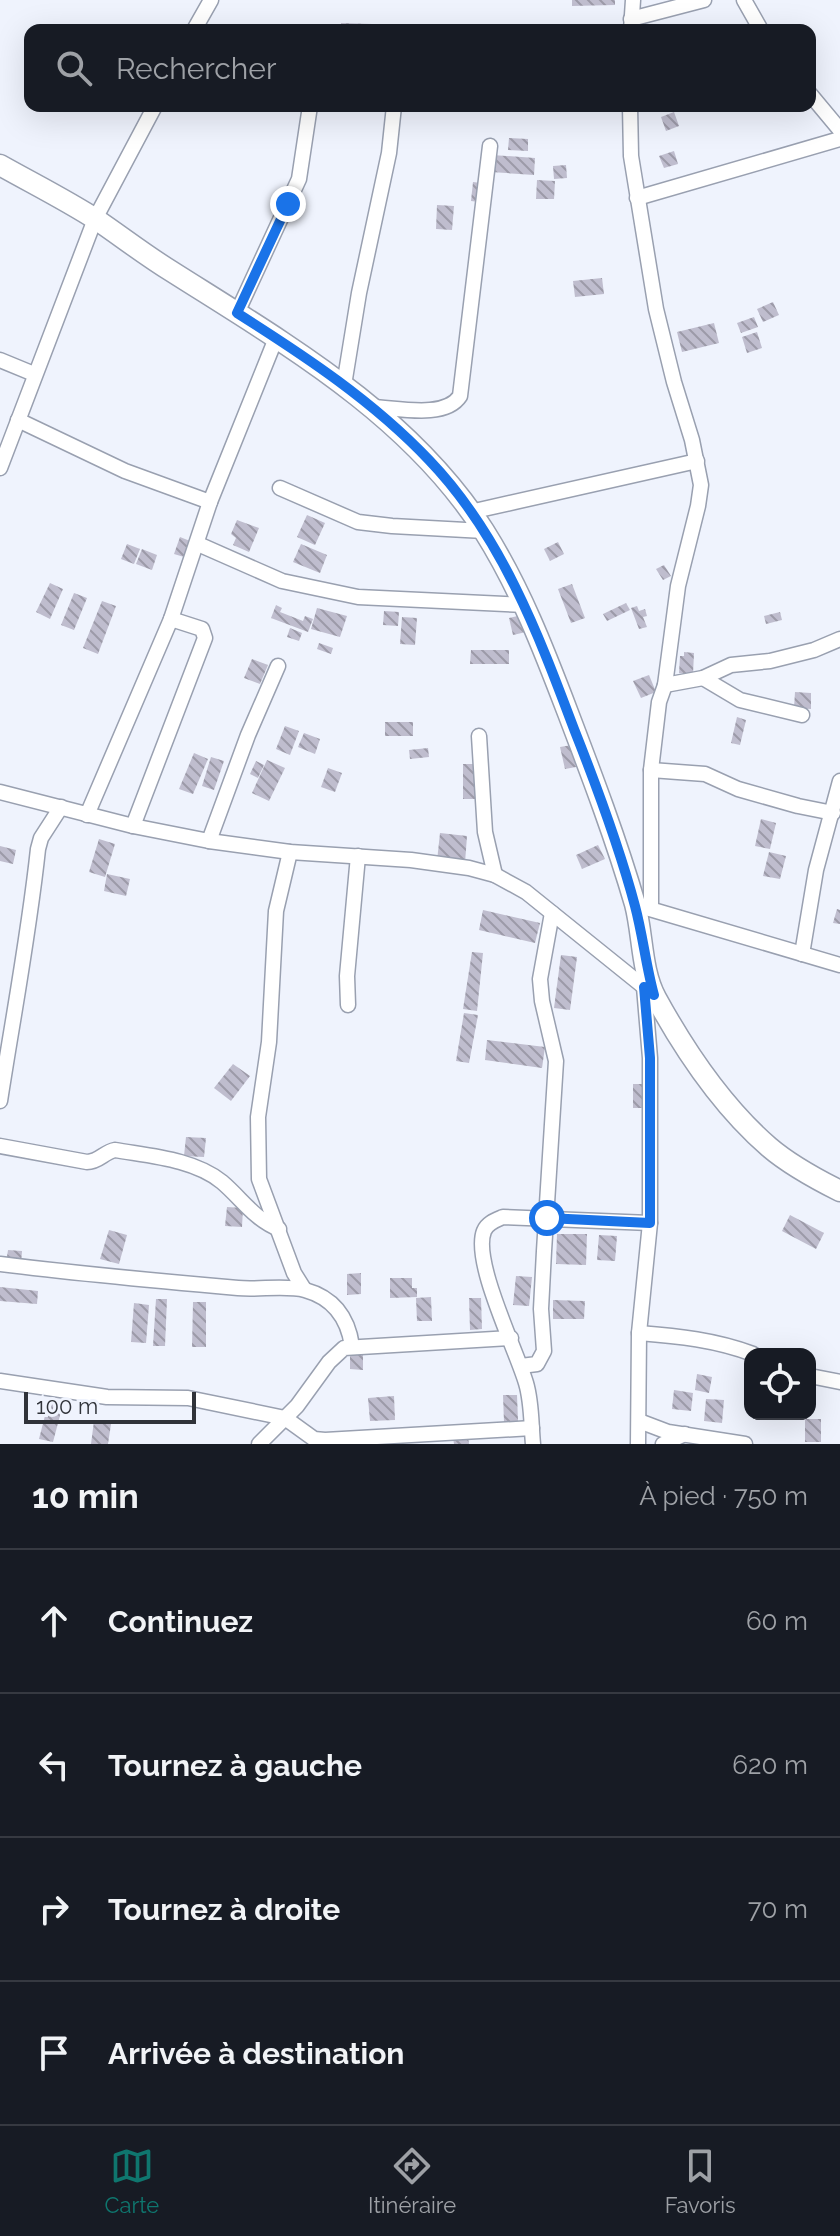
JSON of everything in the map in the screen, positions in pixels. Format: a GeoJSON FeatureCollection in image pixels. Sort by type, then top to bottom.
{"type":"FeatureCollection","features":[{"type":"Feature","properties":{"kind":"street"},"geometry":{"type":"LineString","coordinates":[[631,24],[633,0]]}},
{"type":"Feature","properties":{"kind":"street"},"geometry":{"type":"LineString","coordinates":[[634,24],[704,0]]}},
{"type":"Feature","properties":{"kind":"street"},"geometry":{"type":"LineString","coordinates":[[744,0],[758,24]]}},
{"type":"Feature","properties":{"kind":"street"},"geometry":{"type":"LineString","coordinates":[[196,24],[205,2]]}},
{"type":"Feature","properties":{"kind":"street"},"geometry":{"type":"LineString","coordinates":[[816,101],[840,130]]}},
{"type":"Feature","properties":{"kind":"street"},"geometry":{"type":"LineString","coordinates":[[0,468],[95,219],[152,112]]}},
{"type":"Feature","properties":{"kind":"street"},"geometry":{"type":"LineString","coordinates":[[237,313],[299,179],[309,112]]}},
{"type":"Feature","properties":{"kind":"street"},"geometry":{"type":"LineString","coordinates":[[344,385],[359,293],[389,153],[393,112]]}},
{"type":"Feature","properties":{"kind":"street"},"geometry":{"type":"LineString","coordinates":[[630,112],[631,156],[656,309],[701,485],[678,586],[651,770],[643,907],[649,991],[650,1223],[639,1333],[638,1444]]}},
{"type":"Feature","properties":{"kind":"street"},"geometry":{"type":"LineString","coordinates":[[637,198],[840,139]]}},
{"type":"Feature","properties":{"kind":"street"},"geometry":{"type":"LineString","coordinates":[[373,407],[441,410],[454,405],[460,396],[490,146]]}},
{"type":"Feature","properties":{"kind":"street"},"geometry":{"type":"LineString","coordinates":[[0,165],[95,219],[154,261],[276,338],[373,407],[429,460],[484,531],[525,605],[643,907]]}},
{"type":"Feature","properties":{"kind":"street"},"geometry":{"type":"LineString","coordinates":[[87,815],[171,619],[210,502],[276,338]]}},
{"type":"Feature","properties":{"kind":"street"},"geometry":{"type":"LineString","coordinates":[[0,360],[34,374]]}},
{"type":"Feature","properties":{"kind":"street"},"geometry":{"type":"LineString","coordinates":[[18,420],[125,471],[210,502]]}},
{"type":"Feature","properties":{"kind":"street"},"geometry":{"type":"LineString","coordinates":[[470,512],[697,461]]}},
{"type":"Feature","properties":{"kind":"street"},"geometry":{"type":"LineString","coordinates":[[280,488],[358,522],[484,531]]}},
{"type":"Feature","properties":{"kind":"street"},"geometry":{"type":"LineString","coordinates":[[198,544],[282,581],[358,597],[525,605]]}},
{"type":"Feature","properties":{"kind":"street"},"geometry":{"type":"LineString","coordinates":[[133,826],[205,638],[202,629],[171,619]]}},
{"type":"Feature","properties":{"kind":"street"},"geometry":{"type":"LineString","coordinates":[[665,685],[703,678],[731,665],[770,661],[814,650],[840,639]]}},
{"type":"Feature","properties":{"kind":"street"},"geometry":{"type":"LineString","coordinates":[[209,841],[248,735],[278,666]]}},
{"type":"Feature","properties":{"kind":"street"},"geometry":{"type":"LineString","coordinates":[[703,678],[740,700],[802,715]]}},
{"type":"Feature","properties":{"kind":"street"},"geometry":{"type":"LineString","coordinates":[[479,736],[485,832],[495,875]]}},
{"type":"Feature","properties":{"kind":"street"},"geometry":{"type":"LineString","coordinates":[[651,770],[705,774],[738,789],[833,813]]}},
{"type":"Feature","properties":{"kind":"street"},"geometry":{"type":"LineString","coordinates":[[802,954],[816,870],[840,781]]}},
{"type":"Feature","properties":{"kind":"street"},"geometry":{"type":"LineString","coordinates":[[0,792],[133,826],[209,841],[290,852],[454,866],[495,875],[526,892],[649,991],[721,1096],[750,1127],[770,1147],[840,1191]]}},
{"type":"Feature","properties":{"kind":"street"},"geometry":{"type":"LineString","coordinates":[[0,1101],[16,991],[27,947],[38,849],[41,838],[61,807]]}},
{"type":"Feature","properties":{"kind":"street"},"geometry":{"type":"LineString","coordinates":[[290,852],[276,911],[269,1042],[258,1117],[259,1179],[294,1273],[304,1289]]}},
{"type":"Feature","properties":{"kind":"street"},"geometry":{"type":"LineString","coordinates":[[348,1005],[347,976],[358,856]]}},
{"type":"Feature","properties":{"kind":"street"},"geometry":{"type":"LineString","coordinates":[[643,907],[840,965]]}},
{"type":"Feature","properties":{"kind":"street"},"geometry":{"type":"LineString","coordinates":[[521,1366],[537,1364],[544,1351],[541,1309],[556,1061],[540,979],[552,913]]}},
{"type":"Feature","properties":{"kind":"street"},"geometry":{"type":"LineString","coordinates":[[0,1146],[87,1162],[98,1160],[115,1150],[192,1167],[219,1180],[256,1218],[279,1229]]}},
{"type":"Feature","properties":{"kind":"street"},"geometry":{"type":"LineString","coordinates":[[533,1444],[529,1394],[486,1273],[482,1251],[484,1230],[491,1222],[503,1217],[650,1223]]}},
{"type":"Feature","properties":{"kind":"street"},"geometry":{"type":"LineString","coordinates":[[0,1264],[251,1289],[304,1289],[326,1300],[345,1317],[352,1346]]}},
{"type":"Feature","properties":{"kind":"street"},"geometry":{"type":"LineString","coordinates":[[639,1333],[688,1337],[744,1351]]}},
{"type":"Feature","properties":{"kind":"street"},"geometry":{"type":"LineString","coordinates":[[259,1444],[285,1418],[337,1352],[352,1346],[368,1349],[511,1338]]}},
{"type":"Feature","properties":{"kind":"street"},"geometry":{"type":"LineString","coordinates":[[816,1377],[840,1382]]}},
{"type":"Feature","properties":{"kind":"street"},"geometry":{"type":"LineString","coordinates":[[0,1381],[107,1397],[188,1398],[285,1418],[314,1439],[401,1441],[468,1430],[532,1428]]}},
{"type":"Feature","properties":{"kind":"street"},"geometry":{"type":"LineString","coordinates":[[639,1421],[654,1428],[745,1444]]}},
{"type":"Feature","properties":{"kind":"street"},"geometry":{"type":"LineString","coordinates":[[663,1444],[686,1434]]}},
{"type":"Feature","properties":{"kind":"building"},"geometry":{"type":"Polygon","coordinates":[[[572,0],[615,0],[615,5],[572,6],[572,0]]]}},
{"type":"Feature","properties":{"kind":"building"},"geometry":{"type":"Polygon","coordinates":[[[674,112],[679,126],[666,131],[661,117],[674,112]]]}},
{"type":"Feature","properties":{"kind":"building"},"geometry":{"type":"Polygon","coordinates":[[[509,138],[528,139],[528,151],[508,150],[509,138]]]}},
{"type":"Feature","properties":{"kind":"building"},"geometry":{"type":"Polygon","coordinates":[[[674,151],[678,164],[664,168],[659,156],[674,151]]]}},
{"type":"Feature","properties":{"kind":"building"},"geometry":{"type":"Polygon","coordinates":[[[492,155],[535,158],[534,175],[491,172],[492,155]]]}},
{"type":"Feature","properties":{"kind":"building"},"geometry":{"type":"Polygon","coordinates":[[[566,165],[567,178],[554,179],[553,166],[566,165]]]}},
{"type":"Feature","properties":{"kind":"building"},"geometry":{"type":"Polygon","coordinates":[[[537,180],[555,181],[554,199],[536,199],[537,180]]]}},
{"type":"Feature","properties":{"kind":"building"},"geometry":{"type":"Polygon","coordinates":[[[473,182],[481,183],[479,202],[471,201],[473,182]]]}},
{"type":"Feature","properties":{"kind":"building"},"geometry":{"type":"Polygon","coordinates":[[[437,205],[454,206],[452,230],[436,229],[437,205]]]}},
{"type":"Feature","properties":{"kind":"building"},"geometry":{"type":"Polygon","coordinates":[[[602,278],[604,294],[575,297],[573,281],[602,278]]]}},
{"type":"Feature","properties":{"kind":"building"},"geometry":{"type":"Polygon","coordinates":[[[773,302],[779,315],[763,322],[757,309],[773,302]]]}},
{"type":"Feature","properties":{"kind":"building"},"geometry":{"type":"Polygon","coordinates":[[[754,317],[758,327],[741,333],[737,323],[754,317]]]}},
{"type":"Feature","properties":{"kind":"building"},"geometry":{"type":"Polygon","coordinates":[[[714,323],[719,343],[682,352],[677,332],[714,323]]]}},
{"type":"Feature","properties":{"kind":"building"},"geometry":{"type":"Polygon","coordinates":[[[757,332],[762,348],[747,353],[742,337],[757,332]]]}},
{"type":"Feature","properties":{"kind":"building"},"geometry":{"type":"Polygon","coordinates":[[[307,515],[325,523],[315,545],[297,537],[307,515]]]}},
{"type":"Feature","properties":{"kind":"building"},"geometry":{"type":"Polygon","coordinates":[[[237,520],[259,528],[249,552],[233,545],[236,538],[231,534],[237,520]]]}},
{"type":"Feature","properties":{"kind":"building"},"geometry":{"type":"Polygon","coordinates":[[[180,537],[190,541],[184,557],[174,554],[180,537]]]}},
{"type":"Feature","properties":{"kind":"building"},"geometry":{"type":"Polygon","coordinates":[[[558,542],[564,554],[550,561],[544,549],[558,542]]]}},
{"type":"Feature","properties":{"kind":"building"},"geometry":{"type":"Polygon","coordinates":[[[127,544],[140,549],[134,564],[121,559],[127,544]]]}},
{"type":"Feature","properties":{"kind":"building"},"geometry":{"type":"Polygon","coordinates":[[[301,544],[327,555],[320,573],[293,562],[301,544]]]}},
{"type":"Feature","properties":{"kind":"building"},"geometry":{"type":"Polygon","coordinates":[[[142,549],[157,555],[152,570],[136,564],[142,549]]]}},
{"type":"Feature","properties":{"kind":"building"},"geometry":{"type":"Polygon","coordinates":[[[664,565],[671,576],[663,580],[656,569],[664,565]]]}},
{"type":"Feature","properties":{"kind":"building"},"geometry":{"type":"Polygon","coordinates":[[[50,583],[63,589],[50,619],[36,612],[50,583]]]}},
{"type":"Feature","properties":{"kind":"building"},"geometry":{"type":"Polygon","coordinates":[[[572,584],[585,618],[571,623],[558,589],[572,584]]]}},
{"type":"Feature","properties":{"kind":"building"},"geometry":{"type":"Polygon","coordinates":[[[74,593],[87,598],[74,630],[61,625],[74,593]]]}},
{"type":"Feature","properties":{"kind":"building"},"geometry":{"type":"Polygon","coordinates":[[[102,601],[116,606],[98,654],[83,648],[102,601]]]}},
{"type":"Feature","properties":{"kind":"building"},"geometry":{"type":"Polygon","coordinates":[[[626,603],[630,610],[607,621],[603,614],[626,603]]]}},
{"type":"Feature","properties":{"kind":"building"},"geometry":{"type":"Polygon","coordinates":[[[276,605],[282,608],[280,612],[303,621],[305,616],[313,619],[308,632],[271,618],[276,605]]]}},
{"type":"Feature","properties":{"kind":"building"},"geometry":{"type":"Polygon","coordinates":[[[637,606],[639,611],[645,609],[647,616],[643,617],[647,627],[639,629],[631,608],[637,606]]]}},
{"type":"Feature","properties":{"kind":"building"},"geometry":{"type":"Polygon","coordinates":[[[317,608],[347,616],[340,637],[311,629],[317,608]]]}},
{"type":"Feature","properties":{"kind":"building"},"geometry":{"type":"Polygon","coordinates":[[[384,611],[399,612],[398,626],[383,625],[384,611]]]}},
{"type":"Feature","properties":{"kind":"building"},"geometry":{"type":"Polygon","coordinates":[[[780,612],[782,620],[766,624],[764,616],[780,612]]]}},
{"type":"Feature","properties":{"kind":"building"},"geometry":{"type":"Polygon","coordinates":[[[522,615],[526,632],[513,635],[509,618],[522,615]]]}},
{"type":"Feature","properties":{"kind":"building"},"geometry":{"type":"Polygon","coordinates":[[[402,617],[417,618],[415,645],[400,644],[402,617]]]}},
{"type":"Feature","properties":{"kind":"building"},"geometry":{"type":"Polygon","coordinates":[[[290,628],[302,633],[299,641],[287,637],[290,628]]]}},
{"type":"Feature","properties":{"kind":"building"},"geometry":{"type":"Polygon","coordinates":[[[319,643],[333,648],[331,654],[317,649],[319,643]]]}},
{"type":"Feature","properties":{"kind":"building"},"geometry":{"type":"Polygon","coordinates":[[[471,650],[509,650],[509,664],[470,664],[471,650]]]}},
{"type":"Feature","properties":{"kind":"building"},"geometry":{"type":"Polygon","coordinates":[[[684,652],[694,653],[693,674],[679,673],[680,656],[684,656],[684,652]]]}},
{"type":"Feature","properties":{"kind":"building"},"geometry":{"type":"Polygon","coordinates":[[[252,659],[268,665],[260,684],[244,678],[252,659]]]}},
{"type":"Feature","properties":{"kind":"building"},"geometry":{"type":"Polygon","coordinates":[[[649,675],[656,692],[641,698],[633,681],[649,675]]]}},
{"type":"Feature","properties":{"kind":"building"},"geometry":{"type":"Polygon","coordinates":[[[795,692],[811,693],[811,709],[794,708],[795,692]]]}},
{"type":"Feature","properties":{"kind":"building"},"geometry":{"type":"Polygon","coordinates":[[[737,717],[746,720],[740,745],[731,743],[737,717]]]}},
{"type":"Feature","properties":{"kind":"building"},"geometry":{"type":"Polygon","coordinates":[[[385,722],[413,722],[413,736],[385,736],[385,722]]]}},
{"type":"Feature","properties":{"kind":"building"},"geometry":{"type":"Polygon","coordinates":[[[285,726],[299,731],[290,755],[276,749],[285,726]]]}},
{"type":"Feature","properties":{"kind":"building"},"geometry":{"type":"Polygon","coordinates":[[[304,733],[320,739],[315,754],[298,747],[304,733]]]}},
{"type":"Feature","properties":{"kind":"building"},"geometry":{"type":"Polygon","coordinates":[[[572,745],[576,767],[565,769],[560,747],[572,745]]]}},
{"type":"Feature","properties":{"kind":"building"},"geometry":{"type":"Polygon","coordinates":[[[428,748],[429,757],[410,759],[409,750],[428,748]]]}},
{"type":"Feature","properties":{"kind":"building"},"geometry":{"type":"Polygon","coordinates":[[[194,753],[208,759],[193,794],[179,789],[194,753]]]}},
{"type":"Feature","properties":{"kind":"building"},"geometry":{"type":"Polygon","coordinates":[[[211,757],[224,761],[214,790],[202,786],[211,757]]]}},
{"type":"Feature","properties":{"kind":"building"},"geometry":{"type":"Polygon","coordinates":[[[267,760],[285,768],[269,801],[252,793],[267,760]]]}},
{"type":"Feature","properties":{"kind":"building"},"geometry":{"type":"Polygon","coordinates":[[[256,761],[264,765],[258,778],[250,774],[256,761]]]}},
{"type":"Feature","properties":{"kind":"building"},"geometry":{"type":"Polygon","coordinates":[[[463,764],[479,764],[479,799],[463,799],[463,764]]]}},
{"type":"Feature","properties":{"kind":"building"},"geometry":{"type":"Polygon","coordinates":[[[328,768],[342,773],[335,792],[321,787],[328,768]]]}},
{"type":"Feature","properties":{"kind":"building"},"geometry":{"type":"Polygon","coordinates":[[[761,819],[776,823],[770,849],[755,846],[761,819]]]}},
{"type":"Feature","properties":{"kind":"building"},"geometry":{"type":"Polygon","coordinates":[[[440,833],[467,836],[465,863],[437,861],[440,833]]]}},
{"type":"Feature","properties":{"kind":"building"},"geometry":{"type":"Polygon","coordinates":[[[99,839],[115,844],[105,877],[89,872],[99,839]]]}},
{"type":"Feature","properties":{"kind":"building"},"geometry":{"type":"Polygon","coordinates":[[[598,845],[605,859],[582,869],[576,855],[598,845]]]}},
{"type":"Feature","properties":{"kind":"building"},"geometry":{"type":"Polygon","coordinates":[[[0,846],[16,850],[13,864],[0,861],[0,846]]]}},
{"type":"Feature","properties":{"kind":"building"},"geometry":{"type":"Polygon","coordinates":[[[769,852],[786,856],[780,879],[763,876],[769,852]]]}},
{"type":"Feature","properties":{"kind":"building"},"geometry":{"type":"Polygon","coordinates":[[[107,874],[130,879],[126,896],[104,891],[107,874]]]}},
{"type":"Feature","properties":{"kind":"building"},"geometry":{"type":"Polygon","coordinates":[[[837,909],[840,910],[840,924],[833,923],[837,909]]]}},
{"type":"Feature","properties":{"kind":"building"},"geometry":{"type":"Polygon","coordinates":[[[483,910],[540,923],[535,943],[479,930],[483,910]]]}},
{"type":"Feature","properties":{"kind":"building"},"geometry":{"type":"Polygon","coordinates":[[[472,952],[483,953],[477,1011],[463,1009],[472,952]]]}},
{"type":"Feature","properties":{"kind":"building"},"geometry":{"type":"Polygon","coordinates":[[[561,955],[577,957],[570,1010],[554,1008],[561,955]]]}},
{"type":"Feature","properties":{"kind":"building"},"geometry":{"type":"Polygon","coordinates":[[[464,1013],[478,1015],[469,1063],[456,1061],[464,1013]]]}},
{"type":"Feature","properties":{"kind":"building"},"geometry":{"type":"Polygon","coordinates":[[[487,1040],[545,1047],[542,1068],[485,1060],[487,1040]]]}},
{"type":"Feature","properties":{"kind":"building"},"geometry":{"type":"Polygon","coordinates":[[[233,1064],[250,1076],[231,1101],[214,1088],[233,1064]]]}},
{"type":"Feature","properties":{"kind":"building"},"geometry":{"type":"Polygon","coordinates":[[[633,1084],[645,1084],[646,1108],[633,1108],[633,1084]]]}},
{"type":"Feature","properties":{"kind":"building"},"geometry":{"type":"Polygon","coordinates":[[[186,1137],[206,1138],[204,1157],[184,1156],[186,1137]]]}},
{"type":"Feature","properties":{"kind":"building"},"geometry":{"type":"Polygon","coordinates":[[[227,1207],[243,1208],[242,1227],[225,1226],[227,1207]]]}},
{"type":"Feature","properties":{"kind":"building"},"geometry":{"type":"Polygon","coordinates":[[[790,1215],[824,1233],[816,1249],[782,1231],[790,1215]]]}},
{"type":"Feature","properties":{"kind":"building"},"geometry":{"type":"Polygon","coordinates":[[[109,1230],[127,1235],[119,1264],[100,1259],[109,1230]]]}},
{"type":"Feature","properties":{"kind":"building"},"geometry":{"type":"Polygon","coordinates":[[[557,1234],[587,1234],[586,1265],[556,1264],[557,1234]]]}},
{"type":"Feature","properties":{"kind":"building"},"geometry":{"type":"Polygon","coordinates":[[[599,1235],[617,1236],[615,1261],[597,1260],[599,1235]]]}},
{"type":"Feature","properties":{"kind":"building"},"geometry":{"type":"Polygon","coordinates":[[[8,1250],[22,1251],[21,1264],[6,1263],[8,1250]]]}},
{"type":"Feature","properties":{"kind":"building"},"geometry":{"type":"Polygon","coordinates":[[[361,1273],[361,1294],[347,1295],[347,1274],[361,1273]]]}},
{"type":"Feature","properties":{"kind":"building"},"geometry":{"type":"Polygon","coordinates":[[[516,1276],[532,1277],[529,1306],[513,1305],[516,1276]]]}},
{"type":"Feature","properties":{"kind":"building"},"geometry":{"type":"Polygon","coordinates":[[[390,1278],[412,1278],[412,1288],[417,1288],[417,1297],[390,1298],[390,1278]]]}},
{"type":"Feature","properties":{"kind":"building"},"geometry":{"type":"Polygon","coordinates":[[[0,1287],[38,1291],[37,1304],[0,1301],[0,1287]]]}},
{"type":"Feature","properties":{"kind":"building"},"geometry":{"type":"Polygon","coordinates":[[[431,1297],[432,1321],[417,1321],[416,1298],[431,1297]]]}},
{"type":"Feature","properties":{"kind":"building"},"geometry":{"type":"Polygon","coordinates":[[[469,1298],[481,1298],[482,1329],[470,1330],[469,1298]]]}},
{"type":"Feature","properties":{"kind":"building"},"geometry":{"type":"Polygon","coordinates":[[[156,1299],[167,1299],[165,1346],[153,1346],[156,1299]]]}},
{"type":"Feature","properties":{"kind":"building"},"geometry":{"type":"Polygon","coordinates":[[[553,1300],[585,1301],[584,1319],[553,1319],[553,1300]]]}},
{"type":"Feature","properties":{"kind":"building"},"geometry":{"type":"Polygon","coordinates":[[[193,1302],[206,1302],[206,1347],[192,1347],[193,1302]]]}},
{"type":"Feature","properties":{"kind":"building"},"geometry":{"type":"Polygon","coordinates":[[[134,1303],[149,1305],[146,1343],[131,1342],[134,1303]]]}},
{"type":"Feature","properties":{"kind":"building"},"geometry":{"type":"Polygon","coordinates":[[[350,1355],[363,1355],[363,1370],[350,1369],[350,1355]]]}},
{"type":"Feature","properties":{"kind":"building"},"geometry":{"type":"Polygon","coordinates":[[[697,1374],[712,1377],[709,1393],[695,1390],[697,1374]]]}},
{"type":"Feature","properties":{"kind":"building"},"geometry":{"type":"Polygon","coordinates":[[[674,1390],[693,1393],[691,1411],[672,1409],[674,1390]]]}},
{"type":"Feature","properties":{"kind":"building"},"geometry":{"type":"Polygon","coordinates":[[[503,1395],[517,1395],[518,1421],[504,1422],[503,1395]]]}},
{"type":"Feature","properties":{"kind":"building"},"geometry":{"type":"Polygon","coordinates":[[[394,1396],[395,1420],[370,1421],[368,1398],[394,1396]]]}},
{"type":"Feature","properties":{"kind":"building"},"geometry":{"type":"Polygon","coordinates":[[[706,1399],[724,1400],[722,1423],[704,1421],[706,1399]]]}},
{"type":"Feature","properties":{"kind":"building"},"geometry":{"type":"Polygon","coordinates":[[[49,1400],[63,1404],[53,1442],[39,1439],[49,1400]]]}},
{"type":"Feature","properties":{"kind":"building"},"geometry":{"type":"Polygon","coordinates":[[[821,1419],[821,1442],[805,1442],[805,1420],[821,1419]]]}},
{"type":"Feature","properties":{"kind":"building"},"geometry":{"type":"Polygon","coordinates":[[[94,1421],[111,1424],[108,1444],[91,1444],[94,1421]]]}},
{"type":"Feature","properties":{"kind":"building"},"geometry":{"type":"Polygon","coordinates":[[[468,1436],[469,1444],[454,1444],[453,1438],[468,1436]]]}},
{"type":"Feature","properties":{"kind":"route"},"geometry":{"type":"LineString","coordinates":[[288,204],[237,313],[310,360],[373,407],[429,460],[484,531],[532,621],[603,804],[635,904],[654,995],[644,987],[650,1058],[650,1223],[547,1218]]}}]}
